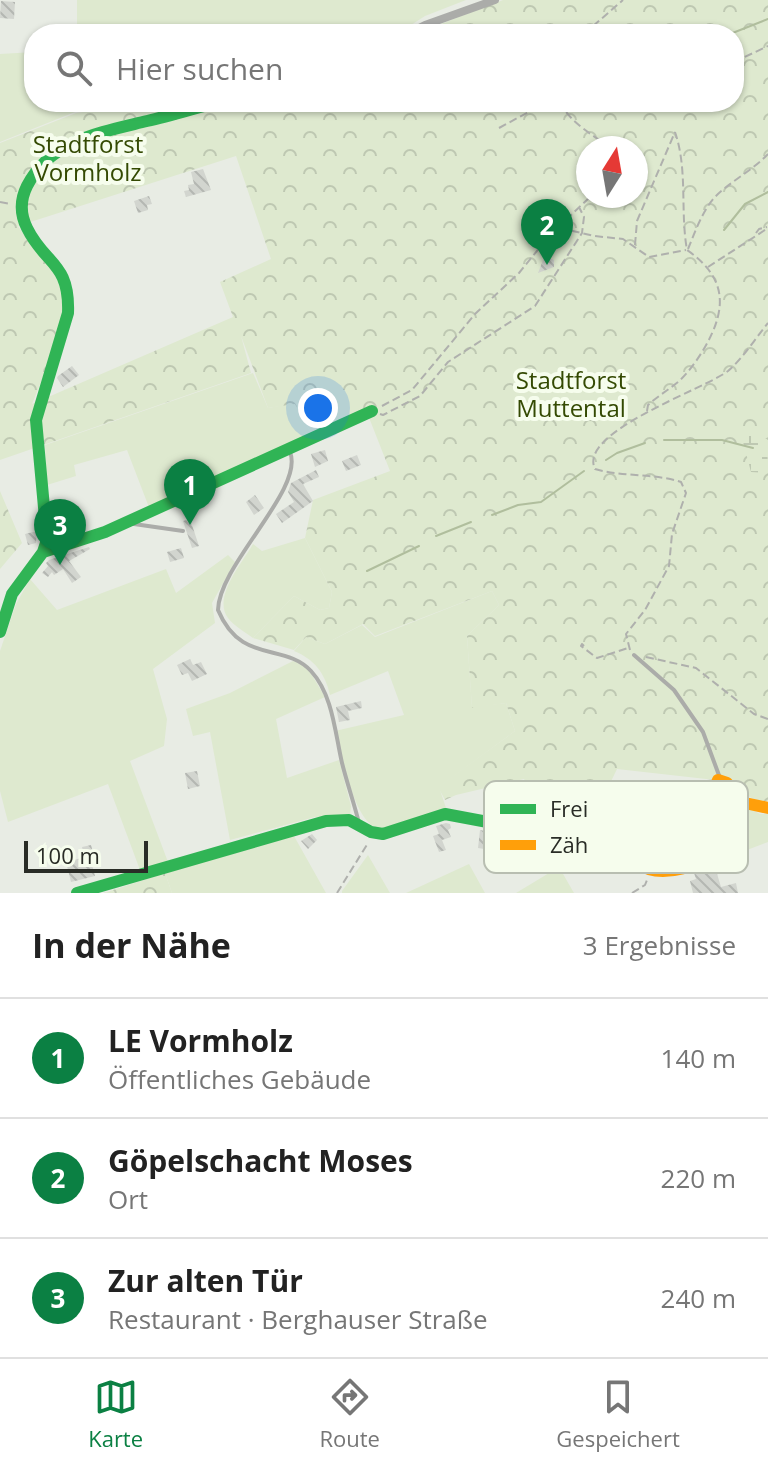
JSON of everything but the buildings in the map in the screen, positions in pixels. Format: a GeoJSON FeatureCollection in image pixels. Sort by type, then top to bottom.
{"type":"FeatureCollection","features":[{"type":"Feature","properties":{"kind":"street"},"geometry":{"type":"LineString","coordinates":[[428,24],[495,0]]}},
{"type":"Feature","properties":{"kind":"street"},"geometry":{"type":"LineString","coordinates":[[0,632],[12,594],[43,552],[47,540],[36,420],[39,398],[66,331],[69,301],[64,274],[27,229],[21,207],[25,188],[36,169],[52,153],[75,140],[181,112]]}},
{"type":"Feature","properties":{"kind":"street"},"geometry":{"type":"LineString","coordinates":[[43,552],[127,522],[372,411]]}},
{"type":"Feature","properties":{"kind":"street"},"geometry":{"type":"LineString","coordinates":[[748,804],[768,808]]}},
{"type":"Feature","properties":{"kind":"street"},"geometry":{"type":"LineString","coordinates":[[77,893],[326,821],[349,820],[389,834],[445,814],[484,821]]}},
{"type":"Feature","properties":{"kind":"lane"},"geometry":{"type":"LineString","coordinates":[[288,448],[293,467],[270,512],[228,576],[220,594],[218,610],[227,625],[250,648],[295,660],[308,668],[324,688],[366,828]]}},
{"type":"Feature","properties":{"kind":"lane"},"geometry":{"type":"LineString","coordinates":[[127,522],[183,531]]}},
{"type":"Feature","properties":{"kind":"lane"},"geometry":{"type":"LineString","coordinates":[[634,655],[666,682],[681,700],[703,732],[721,780]]}},
{"type":"Feature","properties":{"kind":"path"},"geometry":{"type":"LineString","coordinates":[[595,24],[623,0]]}},
{"type":"Feature","properties":{"kind":"path"},"geometry":{"type":"LineString","coordinates":[[744,57],[768,46]]}},
{"type":"Feature","properties":{"kind":"path"},"geometry":{"type":"LineString","coordinates":[[499,128],[529,112]]}},
{"type":"Feature","properties":{"kind":"path"},"geometry":{"type":"LineString","coordinates":[[567,112],[593,136]]}},
{"type":"Feature","properties":{"kind":"path"},"geometry":{"type":"LineString","coordinates":[[634,247],[637,221],[675,132],[683,171],[687,250],[708,268],[721,297],[717,326],[690,369],[648,405],[647,413]]}},
{"type":"Feature","properties":{"kind":"path"},"geometry":{"type":"LineString","coordinates":[[687,250],[707,208],[717,195],[752,170],[768,154]]}},
{"type":"Feature","properties":{"kind":"path"},"geometry":{"type":"LineString","coordinates":[[372,411],[412,390],[475,314],[519,273],[578,208]]}},
{"type":"Feature","properties":{"kind":"path"},"geometry":{"type":"LineString","coordinates":[[372,411],[383,415],[420,396],[448,362],[535,306],[582,233],[584,217],[580,208]]}},
{"type":"Feature","properties":{"kind":"path"},"geometry":{"type":"LineString","coordinates":[[708,268],[768,227]]}},
{"type":"Feature","properties":{"kind":"path"},"geometry":{"type":"LineString","coordinates":[[558,228],[623,239],[649,257],[687,250]]}},
{"type":"Feature","properties":{"kind":"path"},"geometry":{"type":"LineString","coordinates":[[768,323],[725,373],[608,437],[593,452],[591,461],[595,469],[611,473],[669,478],[681,482],[686,493],[672,534],[669,566],[645,610],[626,634],[628,648],[634,655],[696,668],[754,714],[768,719]]}},
{"type":"Feature","properties":{"kind":"path"},"geometry":{"type":"LineString","coordinates":[[584,646],[597,658],[628,648]]}},
{"type":"Feature","properties":{"kind":"path"},"geometry":{"type":"LineString","coordinates":[[337,893],[367,847],[366,828]]}},
{"type":"Feature","properties":{"kind":"path"},"geometry":{"type":"LineString","coordinates":[[632,893],[645,885],[650,873]]}},
{"type":"Feature","properties":{"kind":"green space"},"geometry":{"type":"Polygon","coordinates":[[[77,0],[466,0],[413,24],[77,24],[77,0]]]}},
{"type":"Feature","properties":{"kind":"green space","name":"Stadtforst Muttental"},"geometry":{"type":"Polygon","coordinates":[[[503,0],[768,0],[768,801],[748,796],[748,781],[732,781],[721,775],[715,780],[617,769],[611,781],[484,781],[484,788],[445,800],[438,787],[515,731],[506,703],[472,708],[467,636],[499,605],[492,591],[375,636],[363,624],[325,644],[306,637],[294,650],[253,638],[294,596],[320,610],[329,608],[332,592],[305,538],[313,500],[390,471],[366,410],[311,433],[295,404],[268,408],[241,336],[251,373],[0,460],[0,143],[83,112],[744,112],[744,24],[441,24],[503,0]],[[236,156],[18,226],[31,245],[58,270],[65,291],[63,328],[32,404],[233,317],[220,282],[271,259],[236,156]]]}},
{"type":"Feature","properties":{"kind":"green space"},"geometry":{"type":"Polygon","coordinates":[[[24,53],[24,112],[75,112],[0,142],[0,54],[24,53]]]}},
{"type":"Feature","properties":{"kind":"green space"},"geometry":{"type":"Polygon","coordinates":[[[253,373],[268,408],[295,403],[311,433],[150,510],[127,450],[74,465],[76,476],[47,485],[45,445],[253,373]]]}},
{"type":"Feature","properties":{"kind":"green space"},"geometry":{"type":"Polygon","coordinates":[[[741,434],[767,439],[768,473],[751,472],[741,434]]]}},
{"type":"Feature","properties":{"kind":"green space"},"geometry":{"type":"Polygon","coordinates":[[[0,491],[22,543],[0,569],[0,491]]]}},
{"type":"Feature","properties":{"kind":"green space"},"geometry":{"type":"Polygon","coordinates":[[[305,538],[332,592],[329,608],[320,610],[294,596],[253,638],[230,621],[224,610],[226,590],[231,580],[253,544],[262,551],[305,538]]]}},
{"type":"Feature","properties":{"kind":"green space"},"geometry":{"type":"Polygon","coordinates":[[[228,555],[235,562],[212,603],[215,623],[153,669],[167,719],[164,746],[130,761],[168,862],[140,870],[108,784],[8,822],[0,791],[0,651],[16,604],[30,579],[57,610],[166,569],[176,593],[228,555]]]}},
{"type":"Feature","properties":{"kind":"green space"},"geometry":{"type":"Polygon","coordinates":[[[492,591],[499,605],[467,636],[472,707],[506,703],[515,731],[439,787],[446,808],[388,828],[371,824],[356,802],[335,731],[404,715],[388,671],[330,695],[318,668],[294,651],[306,637],[325,644],[362,625],[375,637],[492,591]]]}},
{"type":"Feature","properties":{"kind":"green space"},"geometry":{"type":"Polygon","coordinates":[[[293,661],[306,665],[325,697],[276,719],[287,778],[339,760],[351,806],[350,815],[315,817],[230,840],[210,732],[193,736],[186,709],[230,693],[293,661]]]}},
{"type":"Feature","properties":{"kind":"green space"},"geometry":{"type":"Polygon","coordinates":[[[748,807],[760,814],[768,814],[768,842],[748,850],[748,807]]]}},
{"type":"Feature","properties":{"kind":"green space"},"geometry":{"type":"Polygon","coordinates":[[[294,836],[326,893],[172,893],[165,873],[294,836]]]}},
{"type":"Feature","properties":{"kind":"green space"},"geometry":{"type":"Polygon","coordinates":[[[368,855],[390,893],[342,893],[342,891],[368,855]]]}},
{"type":"Feature","properties":{"kind":"green space"},"geometry":{"type":"Polygon","coordinates":[[[469,864],[485,893],[406,893],[469,864]]]}},
{"type":"Feature","properties":{"kind":"green space"},"geometry":{"type":"Polygon","coordinates":[[[165,873],[172,893],[104,893],[165,873]]]}},
{"type":"Feature","properties":{"kind":"green space"},"geometry":{"type":"Polygon","coordinates":[[[549,873],[562,873],[574,893],[516,893],[549,873]]]}},
{"type":"Feature","properties":{"kind":"waterway"},"geometry":{"type":"LineString","coordinates":[[744,28],[768,19]]}},
{"type":"Feature","properties":{"kind":"waterway"},"geometry":{"type":"LineString","coordinates":[[724,230],[745,204],[768,192]]}},
{"type":"Feature","properties":{"kind":"waterway"},"geometry":{"type":"LineString","coordinates":[[664,440],[722,440],[753,448]]}},
{"type":"Feature","properties":{"kind":"waterway"},"geometry":{"type":"LineString","coordinates":[[606,460],[645,443]]}},
{"type":"Feature","properties":{"kind":"waterway"},"geometry":{"type":"LineString","coordinates":[[492,515],[518,505],[541,502],[584,471]]}},
{"type":"Feature","properties":{"kind":"waterway"},"geometry":{"type":"LineString","coordinates":[[436,536],[471,522]]}},
{"type":"Feature","properties":{"kind":"waterway"},"geometry":{"type":"LineString","coordinates":[[367,571],[419,546]]}},
{"type":"Feature","properties":{"kind":"traffic: fast"},"geometry":{"type":"LineString","coordinates":[[0,632],[12,594],[43,552],[47,540],[36,420],[68,313],[68,296],[61,273],[34,240],[23,218],[25,191],[37,170],[63,148],[95,134],[183,112]]}},
{"type":"Feature","properties":{"kind":"traffic: fast"},"geometry":{"type":"LineString","coordinates":[[43,552],[105,532],[372,411]]}},
{"type":"Feature","properties":{"kind":"traffic: fast"},"geometry":{"type":"LineString","coordinates":[[77,893],[326,821],[349,820],[371,832],[383,834],[445,814],[484,821]]}},
{"type":"Feature","properties":{"kind":"traffic: slow"},"geometry":{"type":"LineString","coordinates":[[718,781],[721,781]]}},
{"type":"Feature","properties":{"kind":"traffic: slow"},"geometry":{"type":"LineString","coordinates":[[748,804],[768,808]]}},
{"type":"Feature","properties":{"kind":"place","name":"Göpelschacht Moses"},"geometry":{"type":"Point","coordinates":[547,265]}},
{"type":"Feature","properties":{"kind":"place","name":"LE Vormholz"},"geometry":{"type":"Point","coordinates":[190,525]}},
{"type":"Feature","properties":{"kind":"place","name":"Zur alten Tür"},"geometry":{"type":"Point","coordinates":[60,565]}},
{"type":"Feature","properties":{"kind":"park label","name":"Stadtforst Vormholz"},"geometry":{"type":"Point","coordinates":[88,157]}}]}
